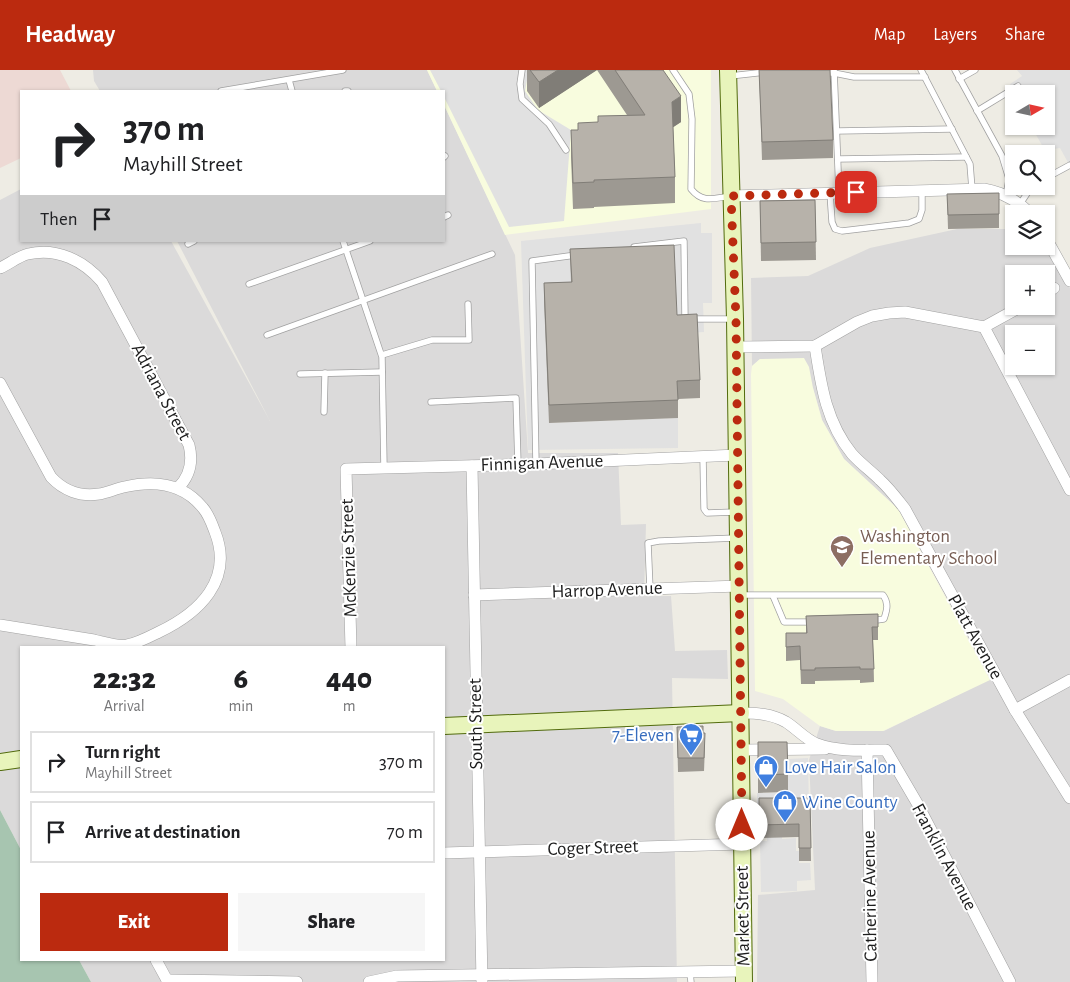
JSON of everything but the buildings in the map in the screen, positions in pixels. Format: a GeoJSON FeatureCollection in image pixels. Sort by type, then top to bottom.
{"type":"FeatureCollection","features":[{"type":"Feature","properties":{"kind":"main road","name":"Market Street"},"geometry":{"type":"LineString","coordinates":[[728,73],[736,319],[744,977]]}},
{"type":"Feature","properties":{"kind":"main road"},"geometry":{"type":"LineString","coordinates":[[445,726],[741,713]]}},
{"type":"Feature","properties":{"kind":"main road"},"geometry":{"type":"LineString","coordinates":[[0,762],[20,759]]}},
{"type":"Feature","properties":{"kind":"street"},"geometry":{"type":"LineString","coordinates":[[731,196],[984,188],[995,191],[1020,204]]}},
{"type":"Feature","properties":{"kind":"street","name":"Adriana Street"},"geometry":{"type":"LineString","coordinates":[[0,268],[27,254],[42,252],[70,257],[94,272],[102,282],[189,445],[191,465],[188,475],[178,488]]}},
{"type":"Feature","properties":{"kind":"street"},"geometry":{"type":"LineString","coordinates":[[1055,254],[1070,281]]}},
{"type":"Feature","properties":{"kind":"street"},"geometry":{"type":"LineString","coordinates":[[736,347],[816,346],[857,322],[872,316],[889,313],[905,312],[984,327],[1006,315]]}},
{"type":"Feature","properties":{"kind":"street"},"geometry":{"type":"LineString","coordinates":[[984,327],[1070,490]]}},
{"type":"Feature","properties":{"kind":"street","name":"Platt Avenue"},"geometry":{"type":"LineString","coordinates":[[816,346],[823,397],[830,417],[840,436],[852,453],[893,494],[905,509],[1015,710],[1070,798]]}},
{"type":"Feature","properties":{"kind":"street"},"geometry":{"type":"LineString","coordinates":[[0,383],[51,476],[66,489],[88,495],[99,494],[124,486],[151,483],[166,484],[178,488],[195,498],[205,509],[220,550],[218,575],[213,589],[205,600],[185,618],[150,637],[126,646],[0,625]]}},
{"type":"Feature","properties":{"kind":"street","name":"Finnigan Avenue"},"geometry":{"type":"LineString","coordinates":[[346,469],[536,464],[737,455]]}},
{"type":"Feature","properties":{"kind":"street","name":"South Street"},"geometry":{"type":"LineString","coordinates":[[472,466],[482,978]]}},
{"type":"Feature","properties":{"kind":"street","name":"McKenzie Street"},"geometry":{"type":"LineString","coordinates":[[346,469],[351,646]]}},
{"type":"Feature","properties":{"kind":"street","name":"Harrop Avenue"},"geometry":{"type":"LineString","coordinates":[[474,595],[650,589],[740,590]]}},
{"type":"Feature","properties":{"kind":"street"},"geometry":{"type":"LineString","coordinates":[[1015,710],[1070,680]]}},
{"type":"Feature","properties":{"kind":"street"},"geometry":{"type":"LineString","coordinates":[[741,713],[774,717],[811,741],[838,750]]}},
{"type":"Feature","properties":{"kind":"street"},"geometry":{"type":"LineString","coordinates":[[742,750],[866,750]]}},
{"type":"Feature","properties":{"kind":"street","name":"Catherine Avenue"},"geometry":{"type":"LineString","coordinates":[[866,750],[872,982]]}},
{"type":"Feature","properties":{"kind":"street","name":"Franklin Avenue"},"geometry":{"type":"LineString","coordinates":[[866,750],[886,750],[1010,982]]}},
{"type":"Feature","properties":{"kind":"street","name":"Coger Street"},"geometry":{"type":"LineString","coordinates":[[445,853],[742,844]]}},
{"type":"Feature","properties":{"kind":"street"},"geometry":{"type":"LineString","coordinates":[[157,961],[167,981],[297,982]]}},
{"type":"Feature","properties":{"kind":"street"},"geometry":{"type":"LineString","coordinates":[[369,982],[397,976],[482,978],[744,977]]}},
{"type":"Feature","properties":{"kind":"lane"},"geometry":{"type":"LineString","coordinates":[[227,90],[343,70]]}},
{"type":"Feature","properties":{"kind":"lane"},"geometry":{"type":"LineString","coordinates":[[673,70],[689,94],[692,119],[692,189],[696,196],[705,200],[731,196]]}},
{"type":"Feature","properties":{"kind":"lane"},"geometry":{"type":"LineString","coordinates":[[921,70],[970,164],[972,189]]}},
{"type":"Feature","properties":{"kind":"lane"},"geometry":{"type":"LineString","coordinates":[[955,70],[1002,156],[1009,179],[1006,196]]}},
{"type":"Feature","properties":{"kind":"lane"},"geometry":{"type":"LineString","coordinates":[[959,79],[975,70]]}},
{"type":"Feature","properties":{"kind":"lane"},"geometry":{"type":"LineString","coordinates":[[524,71],[520,84],[522,99],[549,124],[566,150]]}},
{"type":"Feature","properties":{"kind":"lane"},"geometry":{"type":"LineString","coordinates":[[814,72],[834,71],[854,77],[925,77]]}},
{"type":"Feature","properties":{"kind":"lane"},"geometry":{"type":"LineString","coordinates":[[834,71],[838,159],[832,222],[835,229],[842,231],[910,223],[919,219],[922,210],[922,190]]}},
{"type":"Feature","properties":{"kind":"lane"},"geometry":{"type":"LineString","coordinates":[[728,73],[774,72]]}},
{"type":"Feature","properties":{"kind":"lane"},"geometry":{"type":"LineString","coordinates":[[289,80],[292,90]]}},
{"type":"Feature","properties":{"kind":"lane"},"geometry":{"type":"LineString","coordinates":[[977,111],[1005,94]]}},
{"type":"Feature","properties":{"kind":"lane"},"geometry":{"type":"LineString","coordinates":[[837,131],[952,129]]}},
{"type":"Feature","properties":{"kind":"lane"},"geometry":{"type":"LineString","coordinates":[[838,159],[966,157]]}},
{"type":"Feature","properties":{"kind":"lane"},"geometry":{"type":"LineString","coordinates":[[1055,173],[1070,165]]}},
{"type":"Feature","properties":{"kind":"lane"},"geometry":{"type":"LineString","coordinates":[[1020,204],[1026,195]]}},
{"type":"Feature","properties":{"kind":"lane"},"geometry":{"type":"LineString","coordinates":[[627,248],[684,241],[685,318],[736,319]]}},
{"type":"Feature","properties":{"kind":"lane"},"geometry":{"type":"LineString","coordinates":[[188,244],[192,242]]}},
{"type":"Feature","properties":{"kind":"lane"},"geometry":{"type":"LineString","coordinates":[[343,242],[382,355],[384,468]]}},
{"type":"Feature","properties":{"kind":"lane"},"geometry":{"type":"LineString","coordinates":[[249,284],[367,242]]}},
{"type":"Feature","properties":{"kind":"lane"},"geometry":{"type":"LineString","coordinates":[[267,335],[492,254]]}},
{"type":"Feature","properties":{"kind":"lane"},"geometry":{"type":"LineString","coordinates":[[536,464],[532,261],[579,254]]}},
{"type":"Feature","properties":{"kind":"lane"},"geometry":{"type":"LineString","coordinates":[[382,355],[432,340],[469,340],[468,304]]}},
{"type":"Feature","properties":{"kind":"lane"},"geometry":{"type":"LineString","coordinates":[[300,374],[382,372]]}},
{"type":"Feature","properties":{"kind":"lane"},"geometry":{"type":"LineString","coordinates":[[324,412],[325,373]]}},
{"type":"Feature","properties":{"kind":"lane"},"geometry":{"type":"LineString","coordinates":[[432,402],[516,398],[518,464]]}},
{"type":"Feature","properties":{"kind":"lane"},"geometry":{"type":"LineString","coordinates":[[703,457],[704,509],[707,513],[738,512]]}},
{"type":"Feature","properties":{"kind":"lane"},"geometry":{"type":"LineString","coordinates":[[650,589],[648,543],[659,540],[738,538]]}},
{"type":"Feature","properties":{"kind":"lane"},"geometry":{"type":"LineString","coordinates":[[740,590],[773,596],[883,595],[887,600],[884,619],[859,622]]}},
{"type":"Feature","properties":{"kind":"lane"},"geometry":{"type":"LineString","coordinates":[[773,596],[784,622],[822,622]]}},
{"type":"Feature","properties":{"kind":"shaded area"},"geometry":{"type":"Polygon","coordinates":[[[0,70],[60,70],[70,90],[20,90],[20,158],[0,168],[0,70]]]}},
{"type":"Feature","properties":{"kind":"shaded area"},"geometry":{"type":"Polygon","coordinates":[[[93,70],[427,70],[437,90],[99,90],[94,81],[93,70]]]}},
{"type":"Feature","properties":{"kind":"shaded area"},"geometry":{"type":"Polygon","coordinates":[[[427,70],[711,70],[711,209],[505,235],[445,107],[445,90],[437,90],[427,70]]]}},
{"type":"Feature","properties":{"kind":"shaded area"},"geometry":{"type":"Polygon","coordinates":[[[430,70],[529,70],[525,91],[538,110],[571,130],[564,221],[509,227],[445,99],[445,90],[440,90],[430,70]]]}},
{"type":"Feature","properties":{"kind":"shaded area"},"geometry":{"type":"Polygon","coordinates":[[[1017,70],[1070,70],[1070,166],[1060,148],[1055,149],[1055,145],[1042,145],[1036,135],[1055,135],[1055,85],[1010,85],[1022,76],[1017,70]]]}},
{"type":"Feature","properties":{"kind":"shaded area"},"geometry":{"type":"Polygon","coordinates":[[[445,107],[515,255],[528,453],[618,453],[621,525],[646,524],[644,596],[671,596],[675,651],[727,650],[728,679],[672,678],[677,982],[91,982],[80,961],[445,961],[445,646],[20,646],[20,848],[0,810],[0,200],[20,190],[20,242],[172,242],[270,421],[178,242],[445,242],[445,107]]]}},
{"type":"Feature","properties":{"kind":"shaded area"},"geometry":{"type":"Polygon","coordinates":[[[701,223],[701,233],[712,233],[712,303],[703,303],[704,332],[688,333],[571,267],[572,300],[549,423],[678,418],[678,448],[528,450],[521,241],[701,223]]]}},
{"type":"Feature","properties":{"kind":"shaded area"},"geometry":{"type":"Polygon","coordinates":[[[957,229],[1005,229],[1005,255],[1049,255],[1070,288],[1070,982],[757,982],[758,895],[815,890],[809,760],[820,726],[836,731],[884,731],[990,679],[979,649],[960,612],[898,509],[844,459],[822,420],[813,388],[760,359],[752,366],[751,278],[808,276],[870,248],[957,229]]]}},
{"type":"Feature","properties":{"kind":"shaded area","name":"Washington Elementary School"},"geometry":{"type":"Polygon","coordinates":[[[804,358],[809,367],[822,420],[844,459],[898,509],[990,680],[883,731],[836,731],[820,726],[783,699],[755,691],[752,366],[760,359],[804,358]]]}},
{"type":"Feature","properties":{"kind":"shaded area"},"geometry":{"type":"Polygon","coordinates":[[[808,758],[809,809],[757,810],[757,793],[788,793],[788,759],[808,758]]]}},
{"type":"Feature","properties":{"kind":"shaded area"},"geometry":{"type":"Polygon","coordinates":[[[0,810],[20,848],[20,961],[80,961],[91,982],[0,982],[0,810]]]}},
{"type":"Feature","properties":{"kind":"shaded area"},"geometry":{"type":"Polygon","coordinates":[[[767,836],[782,836],[782,839],[796,838],[796,851],[799,851],[799,863],[810,863],[811,880],[797,881],[797,891],[761,892],[760,841],[767,841],[767,836]]]}},
{"type":"Feature","properties":{"kind":"place","name":"Washington Elementary School"},"geometry":{"type":"Point","coordinates":[842,568]}},
{"type":"Feature","properties":{"kind":"place","name":"7-Eleven"},"geometry":{"type":"Point","coordinates":[691,756]}},
{"type":"Feature","properties":{"kind":"place","name":"Love Hair Salon"},"geometry":{"type":"Point","coordinates":[766,788]}},
{"type":"Feature","properties":{"kind":"place","name":"Wine County"},"geometry":{"type":"Point","coordinates":[785,823]}},
{"type":"Feature","properties":{"kind":"route"},"geometry":{"type":"LineString","coordinates":[[742,825],[736,319],[731,196],[856,192]]}}]}
